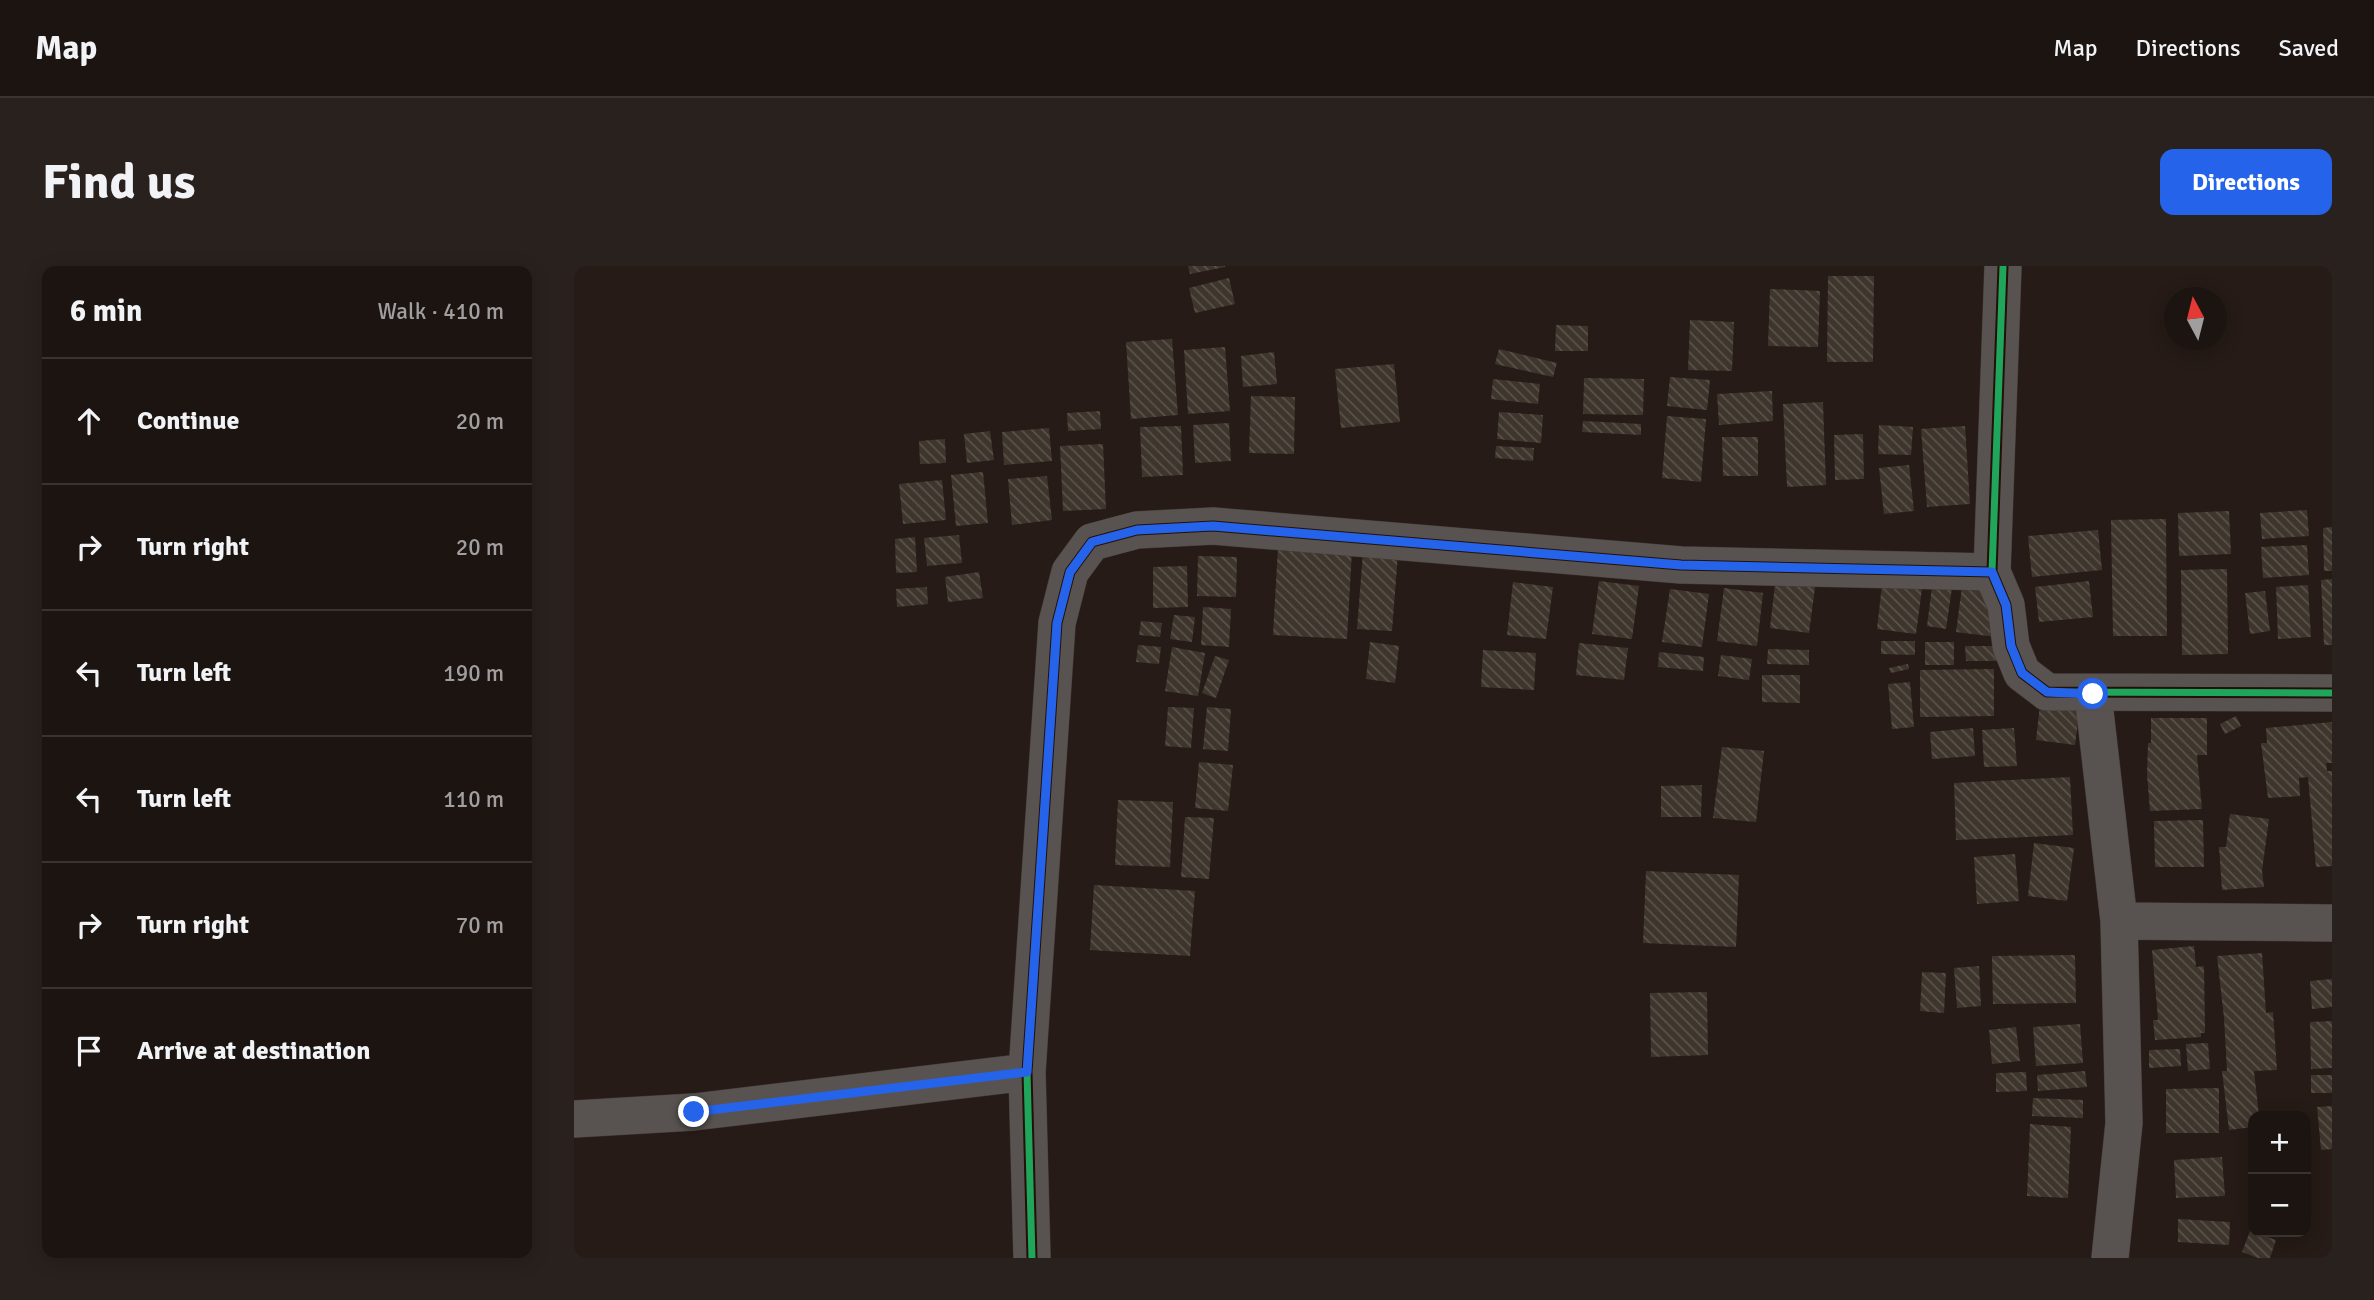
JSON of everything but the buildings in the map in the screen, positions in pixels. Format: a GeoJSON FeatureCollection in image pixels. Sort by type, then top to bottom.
{"type":"FeatureCollection","features":[{"type":"Feature","properties":{"kind":"street"},"geometry":{"type":"LineString","coordinates":[[2003,266],[1992,572],[2006,605],[2011,646],[2022,673],[2047,692],[2332,693]]}},
{"type":"Feature","properties":{"kind":"street"},"geometry":{"type":"LineString","coordinates":[[1032,1258],[1027,1072],[1057,623],[1070,572],[1092,542],[1137,530],[1213,526],[1681,565],[1992,572]]}},
{"type":"Feature","properties":{"kind":"street"},"geometry":{"type":"LineString","coordinates":[[2093,694],[2119,921],[2124,1123],[2110,1258]]}},
{"type":"Feature","properties":{"kind":"street"},"geometry":{"type":"LineString","coordinates":[[2119,921],[2332,923]]}},
{"type":"Feature","properties":{"kind":"street"},"geometry":{"type":"LineString","coordinates":[[574,1119],[694,1112],[1027,1072]]}},
{"type":"Feature","properties":{"kind":"cycle path"},"geometry":{"type":"LineString","coordinates":[[2003,266],[1992,572],[2006,605],[2011,646],[2022,673],[2047,692],[2332,693]]}},
{"type":"Feature","properties":{"kind":"cycle path"},"geometry":{"type":"LineString","coordinates":[[1032,1258],[1027,1072],[1057,623],[1070,572],[1092,542],[1137,530],[1213,526],[1681,565],[1992,572]]}},
{"type":"Feature","properties":{"kind":"route"},"geometry":{"type":"LineString","coordinates":[[694,1112],[1027,1072],[1057,623],[1070,572],[1092,542],[1137,530],[1213,526],[1681,565],[1992,572],[2006,605],[2011,646],[2022,673],[2047,692],[2093,694]]}}]}
